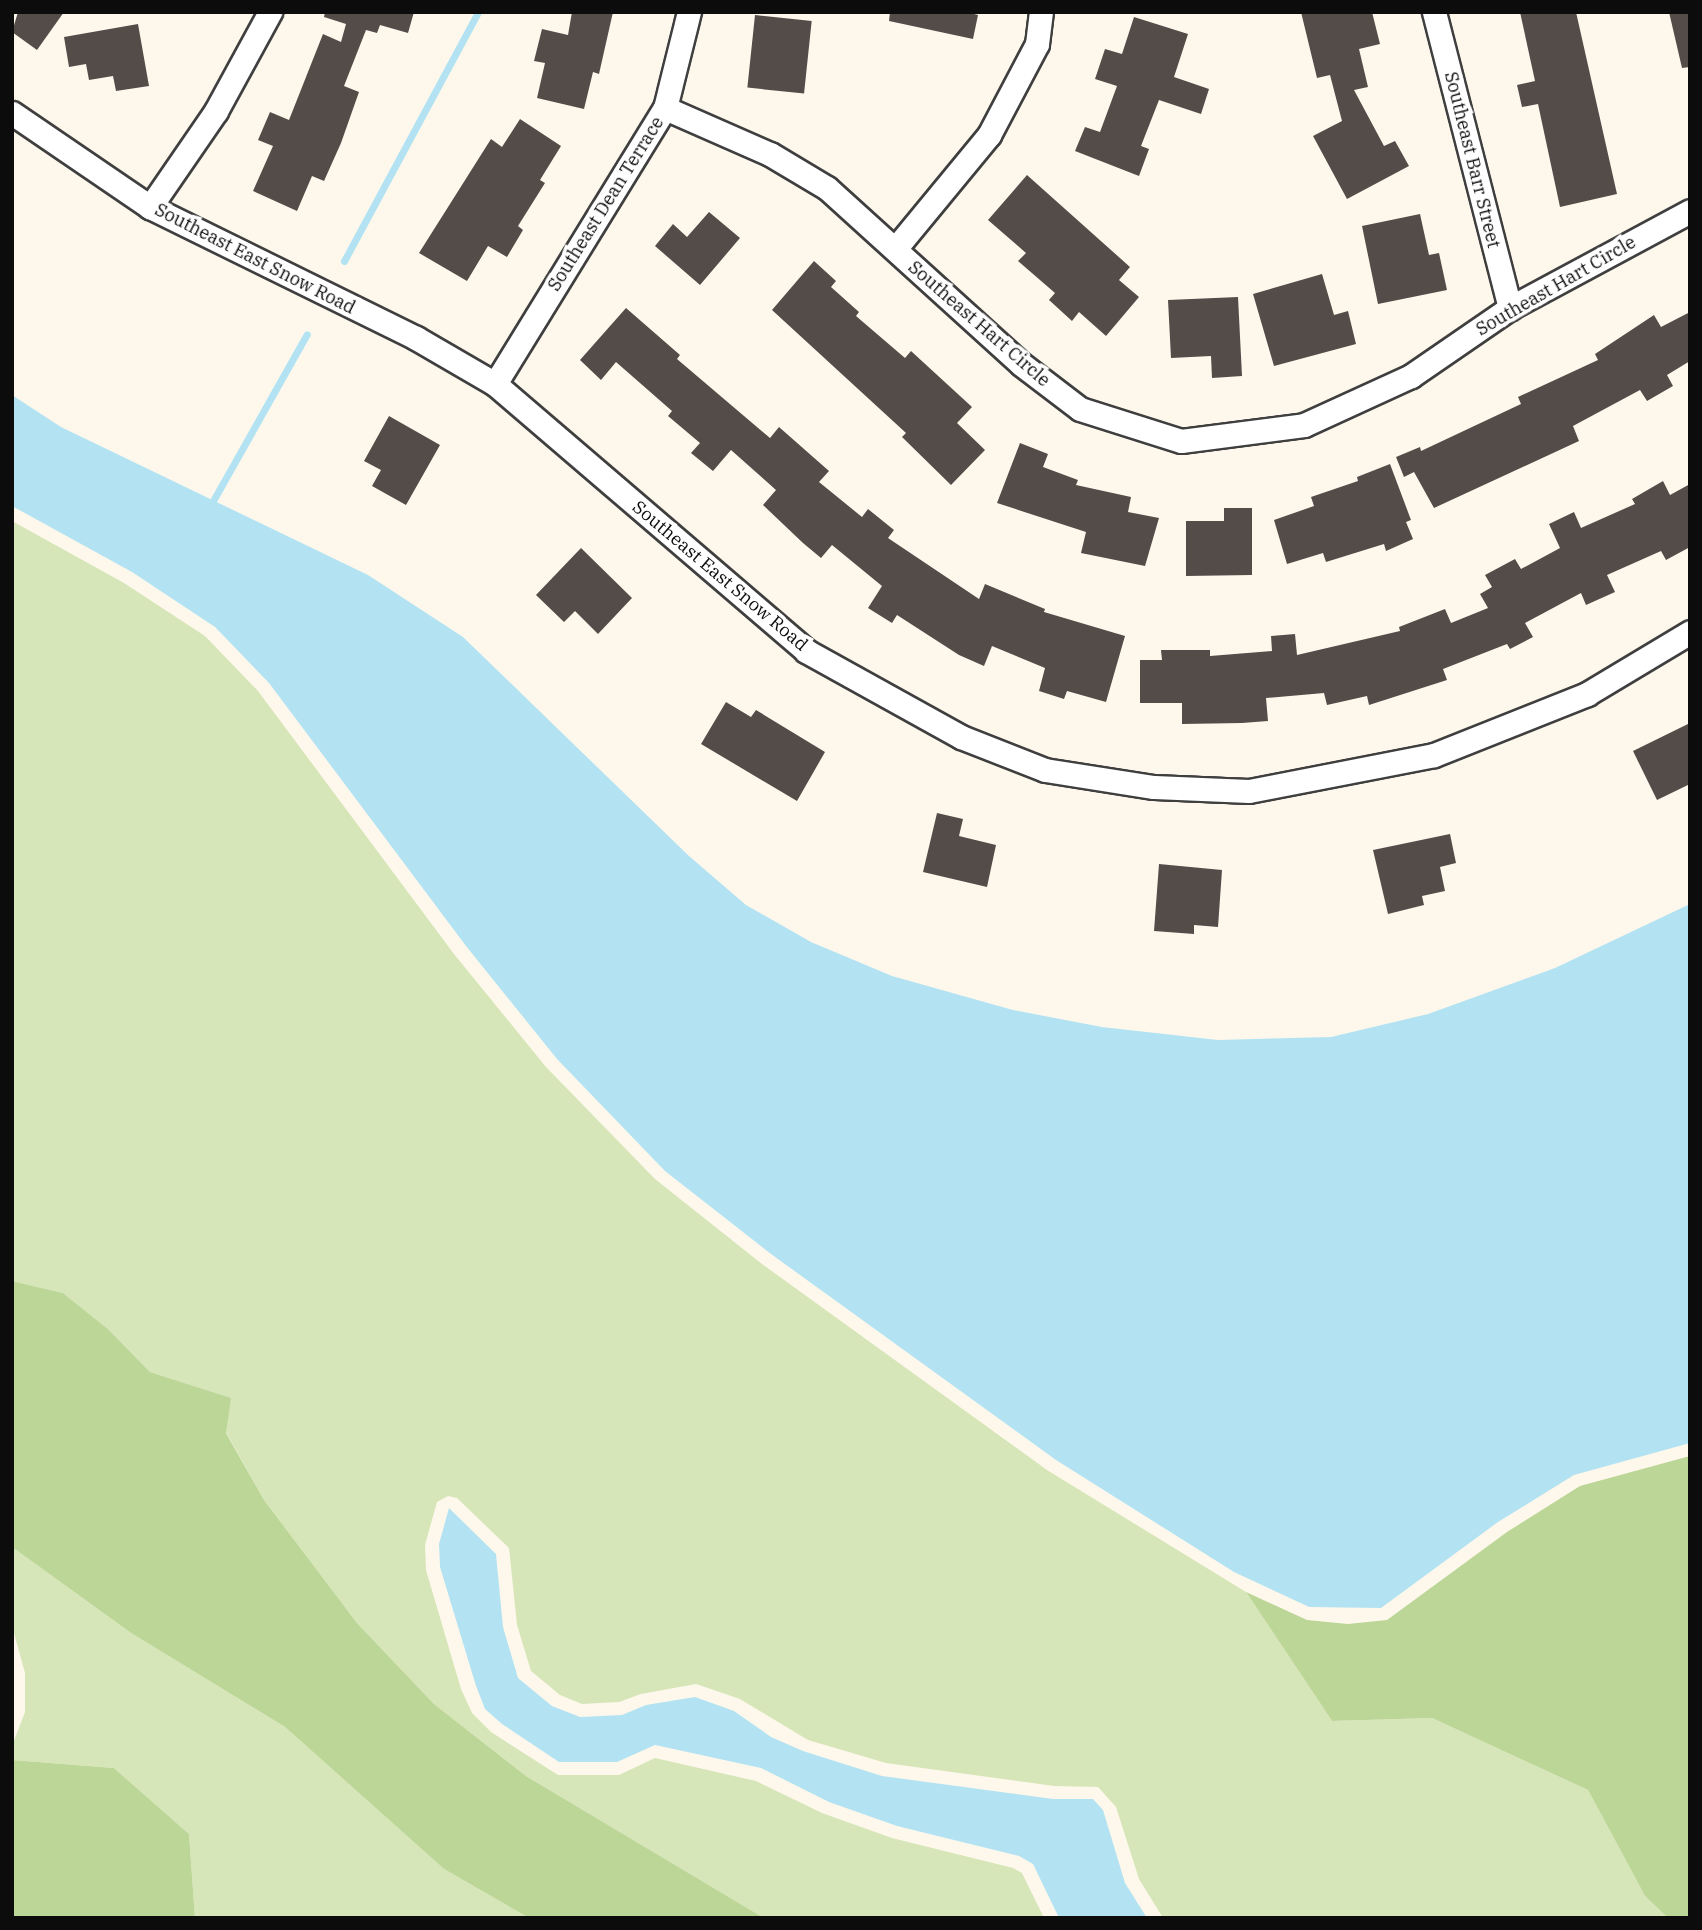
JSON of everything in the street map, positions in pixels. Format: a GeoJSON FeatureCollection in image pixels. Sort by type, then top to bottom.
{"type":"FeatureCollection","features":[{"type":"Feature","properties":{"kind":"street"},"geometry":{"type":"LineString","coordinates":[[150,207],[216,111],[270,12]]}},
{"type":"Feature","properties":{"kind":"street","name":"Southeast Dean Terrace"},"geometry":{"type":"LineString","coordinates":[[495,384],[665,108],[689,12]]}},
{"type":"Feature","properties":{"kind":"street"},"geometry":{"type":"LineString","coordinates":[[895,249],[989,135],[1037,44],[1041,12]]}},
{"type":"Feature","properties":{"kind":"street","name":"Southeast Barr Street"},"geometry":{"type":"LineString","coordinates":[[1434,12],[1510,308]]}},
{"type":"Feature","properties":{"kind":"street","name":"Southeast Hart Circle"},"geometry":{"type":"LineString","coordinates":[[665,108],[770,154],[827,188],[1021,364],[1080,409],[1181,441],[1304,425],[1411,376],[1510,308],[1690,211]]}},
{"type":"Feature","properties":{"kind":"street","name":"Southeast East Snow Road"},"geometry":{"type":"LineString","coordinates":[[12,114],[150,207],[416,338],[495,384],[806,651],[961,737],[1045,770],[1154,788],[1249,791],[1434,755],[1587,694],[1690,632]]}},
{"type":"Feature","properties":{"kind":"green space"},"geometry":{"type":"Polygon","coordinates":[[[12,521],[124,583],[205,636],[258,691],[454,954],[546,1067],[655,1179],[762,1264],[1047,1470],[1246,1592],[1332,1721],[1432,1718],[1588,1790],[1645,1896],[1668,1918],[1163,1918],[1139,1879],[1116,1807],[1098,1787],[1054,1786],[886,1763],[808,1740],[740,1699],[696,1684],[641,1694],[619,1702],[582,1704],[560,1695],[531,1671],[517,1625],[509,1548],[457,1498],[448,1496],[437,1502],[425,1545],[426,1570],[461,1689],[472,1713],[491,1732],[558,1775],[619,1775],[655,1758],[756,1781],[822,1813],[892,1838],[1013,1868],[1022,1873],[1044,1918],[764,1918],[526,1776],[434,1704],[357,1623],[264,1500],[226,1432],[230,1398],[150,1372],[108,1329],[63,1293],[12,1281],[12,521]]]}},
{"type":"Feature","properties":{"kind":"green space"},"geometry":{"type":"Polygon","coordinates":[[[12,1281],[63,1293],[108,1329],[150,1372],[231,1398],[226,1433],[264,1500],[357,1623],[434,1704],[526,1776],[764,1918],[529,1918],[444,1869],[285,1727],[131,1633],[12,1547],[12,1281]]]}},
{"type":"Feature","properties":{"kind":"green space"},"geometry":{"type":"Polygon","coordinates":[[[1690,1456],[1690,1918],[1668,1918],[1645,1896],[1588,1790],[1432,1718],[1332,1721],[1246,1592],[1307,1620],[1348,1624],[1387,1620],[1507,1532],[1580,1486],[1690,1456]]]}},
{"type":"Feature","properties":{"kind":"green space"},"geometry":{"type":"Polygon","coordinates":[[[12,1547],[131,1633],[285,1727],[444,1869],[529,1918],[195,1918],[189,1834],[114,1768],[12,1760],[12,1746],[25,1712],[25,1673],[12,1626],[12,1547]]]}},
{"type":"Feature","properties":{"kind":"green space"},"geometry":{"type":"Polygon","coordinates":[[[12,1760],[114,1768],[189,1834],[195,1918],[12,1918],[12,1760]]]}},
{"type":"Feature","properties":{"kind":"water"},"geometry":{"type":"Polygon","coordinates":[[[12,395],[61,427],[368,575],[463,637],[689,856],[746,905],[811,942],[892,976],[1013,1010],[1102,1027],[1218,1040],[1331,1037],[1428,1014],[1555,968],[1690,904],[1690,1443],[1574,1475],[1498,1522],[1381,1608],[1309,1607],[1234,1572],[1056,1460],[771,1254],[665,1171],[557,1059],[466,946],[269,683],[215,627],[132,572],[12,506],[12,395]]]}},
{"type":"Feature","properties":{"kind":"water"},"geometry":{"type":"Polygon","coordinates":[[[449,1508],[496,1554],[503,1627],[518,1678],[552,1706],[580,1717],[622,1715],[646,1705],[695,1697],[734,1711],[771,1737],[803,1751],[882,1776],[1053,1799],[1093,1799],[1103,1810],[1125,1883],[1147,1918],[1059,1918],[1033,1864],[1019,1856],[897,1826],[829,1802],[761,1768],[655,1745],[617,1762],[559,1762],[502,1724],[485,1709],[440,1567],[439,1544],[449,1508]]]}},
{"type":"Feature","properties":{"kind":"building"},"geometry":{"type":"Polygon","coordinates":[[[18,12],[64,12],[37,50],[12,32],[18,12]]]}},
{"type":"Feature","properties":{"kind":"building"},"geometry":{"type":"Polygon","coordinates":[[[325,12],[414,12],[408,33],[380,25],[377,33],[366,30],[344,86],[359,92],[341,143],[324,181],[312,176],[297,211],[253,191],[273,146],[258,140],[270,112],[289,120],[323,34],[341,42],[346,24],[324,17],[325,12]]]}},
{"type":"Feature","properties":{"kind":"building"},"geometry":{"type":"Polygon","coordinates":[[[572,12],[613,12],[599,74],[593,72],[584,109],[537,98],[545,63],[534,61],[542,29],[568,35],[572,12]]]}},
{"type":"Feature","properties":{"kind":"building"},"geometry":{"type":"Polygon","coordinates":[[[890,12],[966,12],[978,15],[973,39],[889,21],[890,12]]]}},
{"type":"Feature","properties":{"kind":"building"},"geometry":{"type":"Polygon","coordinates":[[[1301,12],[1372,12],[1380,44],[1359,49],[1368,87],[1354,90],[1384,146],[1395,141],[1409,166],[1347,199],[1313,136],[1342,121],[1330,75],[1317,78],[1301,12]]]}},
{"type":"Feature","properties":{"kind":"building"},"geometry":{"type":"Polygon","coordinates":[[[1520,12],[1576,12],[1617,194],[1560,207],[1538,104],[1522,107],[1517,85],[1535,81],[1520,12]]]}},
{"type":"Feature","properties":{"kind":"building"},"geometry":{"type":"Polygon","coordinates":[[[1669,12],[1690,12],[1690,67],[1682,68],[1669,12]]]}},
{"type":"Feature","properties":{"kind":"building"},"geometry":{"type":"Polygon","coordinates":[[[755,15],[812,21],[804,94],[747,88],[755,15]]]}},
{"type":"Feature","properties":{"kind":"building"},"geometry":{"type":"Polygon","coordinates":[[[1134,17],[1188,34],[1174,77],[1209,89],[1201,114],[1159,100],[1141,146],[1149,149],[1139,176],[1075,151],[1085,127],[1100,132],[1117,86],[1095,79],[1105,49],[1122,54],[1134,17]]]}},
{"type":"Feature","properties":{"kind":"building"},"geometry":{"type":"Polygon","coordinates":[[[138,24],[149,86],[116,91],[113,76],[89,80],[86,64],[69,67],[64,37],[138,24]]]}},
{"type":"Feature","properties":{"kind":"building"},"geometry":{"type":"Polygon","coordinates":[[[520,119],[561,146],[540,180],[545,183],[518,226],[523,230],[507,257],[488,246],[467,281],[419,253],[491,139],[502,147],[520,119]]]}},
{"type":"Feature","properties":{"kind":"building"},"geometry":{"type":"Polygon","coordinates":[[[1027,175],[1130,267],[1119,280],[1139,297],[1106,336],[1079,312],[1072,321],[1049,300],[1055,293],[1018,261],[1026,253],[988,220],[1027,175]]]}},
{"type":"Feature","properties":{"kind":"building"},"geometry":{"type":"Polygon","coordinates":[[[709,212],[740,238],[700,285],[655,246],[673,224],[687,237],[709,212]]]}},
{"type":"Feature","properties":{"kind":"building"},"geometry":{"type":"Polygon","coordinates":[[[1420,214],[1429,255],[1439,253],[1447,290],[1378,304],[1362,226],[1420,214]]]}},
{"type":"Feature","properties":{"kind":"building"},"geometry":{"type":"Polygon","coordinates":[[[814,261],[836,281],[831,287],[859,312],[856,316],[905,358],[911,351],[972,407],[957,423],[985,450],[951,485],[902,437],[906,433],[772,310],[814,261]]]}},
{"type":"Feature","properties":{"kind":"building"},"geometry":{"type":"Polygon","coordinates":[[[1322,274],[1334,315],[1348,311],[1356,344],[1274,366],[1253,294],[1322,274]]]}},
{"type":"Feature","properties":{"kind":"building"},"geometry":{"type":"Polygon","coordinates":[[[1238,297],[1242,376],[1212,378],[1211,356],[1171,358],[1168,300],[1238,297]]]}},
{"type":"Feature","properties":{"kind":"building"},"geometry":{"type":"Polygon","coordinates":[[[626,308],[680,355],[677,359],[770,438],[779,427],[829,471],[819,482],[862,517],[868,509],[894,530],[888,538],[979,599],[985,584],[1045,609],[1044,612],[1125,636],[1106,702],[1067,691],[1064,699],[1039,691],[1045,668],[992,646],[984,666],[959,655],[897,615],[892,623],[868,608],[882,586],[832,545],[821,558],[803,543],[763,505],[776,490],[731,450],[713,471],[691,453],[700,443],[668,416],[672,411],[616,362],[601,380],[580,360],[626,308]]]}},
{"type":"Feature","properties":{"kind":"building"},"geometry":{"type":"Polygon","coordinates":[[[1690,312],[1690,361],[1667,375],[1673,386],[1647,401],[1640,390],[1573,426],[1579,441],[1434,508],[1414,472],[1404,477],[1396,457],[1420,447],[1421,451],[1521,404],[1518,397],[1598,360],[1595,354],[1654,315],[1661,327],[1690,312]]]}},
{"type":"Feature","properties":{"kind":"building"},"geometry":{"type":"Polygon","coordinates":[[[389,416],[440,445],[406,505],[372,486],[381,470],[364,461],[389,416]]]}},
{"type":"Feature","properties":{"kind":"building"},"geometry":{"type":"Polygon","coordinates":[[[1020,443],[1048,454],[1043,467],[1078,480],[1076,485],[1131,497],[1128,512],[1159,518],[1145,566],[1081,553],[1086,532],[997,503],[1020,443]]]}},
{"type":"Feature","properties":{"kind":"building"},"geometry":{"type":"Polygon","coordinates":[[[1390,464],[1411,520],[1406,522],[1413,539],[1386,551],[1384,544],[1326,562],[1323,553],[1287,564],[1274,520],[1314,506],[1311,497],[1358,481],[1357,477],[1390,464]]]}},
{"type":"Feature","properties":{"kind":"building"},"geometry":{"type":"Polygon","coordinates":[[[1663,481],[1670,495],[1690,484],[1690,547],[1666,560],[1661,551],[1607,575],[1615,592],[1586,605],[1581,593],[1525,623],[1533,637],[1510,649],[1507,644],[1443,669],[1447,680],[1369,705],[1367,696],[1327,705],[1324,693],[1266,698],[1268,721],[1242,723],[1182,724],[1182,703],[1140,703],[1140,660],[1162,660],[1161,650],[1210,650],[1210,656],[1272,651],[1271,636],[1295,634],[1297,655],[1400,631],[1399,627],[1445,609],[1451,623],[1488,608],[1480,594],[1492,587],[1485,575],[1515,559],[1521,569],[1560,548],[1549,524],[1574,512],[1581,528],[1635,504],[1632,499],[1663,481]]]}},
{"type":"Feature","properties":{"kind":"building"},"geometry":{"type":"Polygon","coordinates":[[[1224,508],[1252,508],[1252,575],[1186,576],[1186,521],[1224,521],[1224,508]]]}},
{"type":"Feature","properties":{"kind":"building"},"geometry":{"type":"Polygon","coordinates":[[[581,548],[632,598],[598,634],[575,611],[564,622],[536,595],[581,548]]]}},
{"type":"Feature","properties":{"kind":"building"},"geometry":{"type":"Polygon","coordinates":[[[726,702],[751,717],[756,710],[825,752],[797,801],[701,744],[726,702]]]}},
{"type":"Feature","properties":{"kind":"building"},"geometry":{"type":"Polygon","coordinates":[[[1690,723],[1690,784],[1657,800],[1633,751],[1690,723]]]}},
{"type":"Feature","properties":{"kind":"building"},"geometry":{"type":"Polygon","coordinates":[[[937,813],[963,819],[959,836],[996,845],[987,887],[923,872],[937,813]]]}},
{"type":"Feature","properties":{"kind":"building"},"geometry":{"type":"Polygon","coordinates":[[[1450,834],[1456,863],[1440,867],[1445,891],[1422,896],[1424,905],[1388,914],[1373,850],[1450,834]]]}},
{"type":"Feature","properties":{"kind":"building"},"geometry":{"type":"Polygon","coordinates":[[[1159,864],[1222,870],[1218,927],[1194,925],[1194,934],[1154,931],[1159,864]]]}},
{"type":"Feature","properties":{"kind":"waterway"},"geometry":{"type":"LineString","coordinates":[[344,261],[478,12]]}},
{"type":"Feature","properties":{"kind":"waterway"},"geometry":{"type":"LineString","coordinates":[[214,499],[307,334]]}}]}
